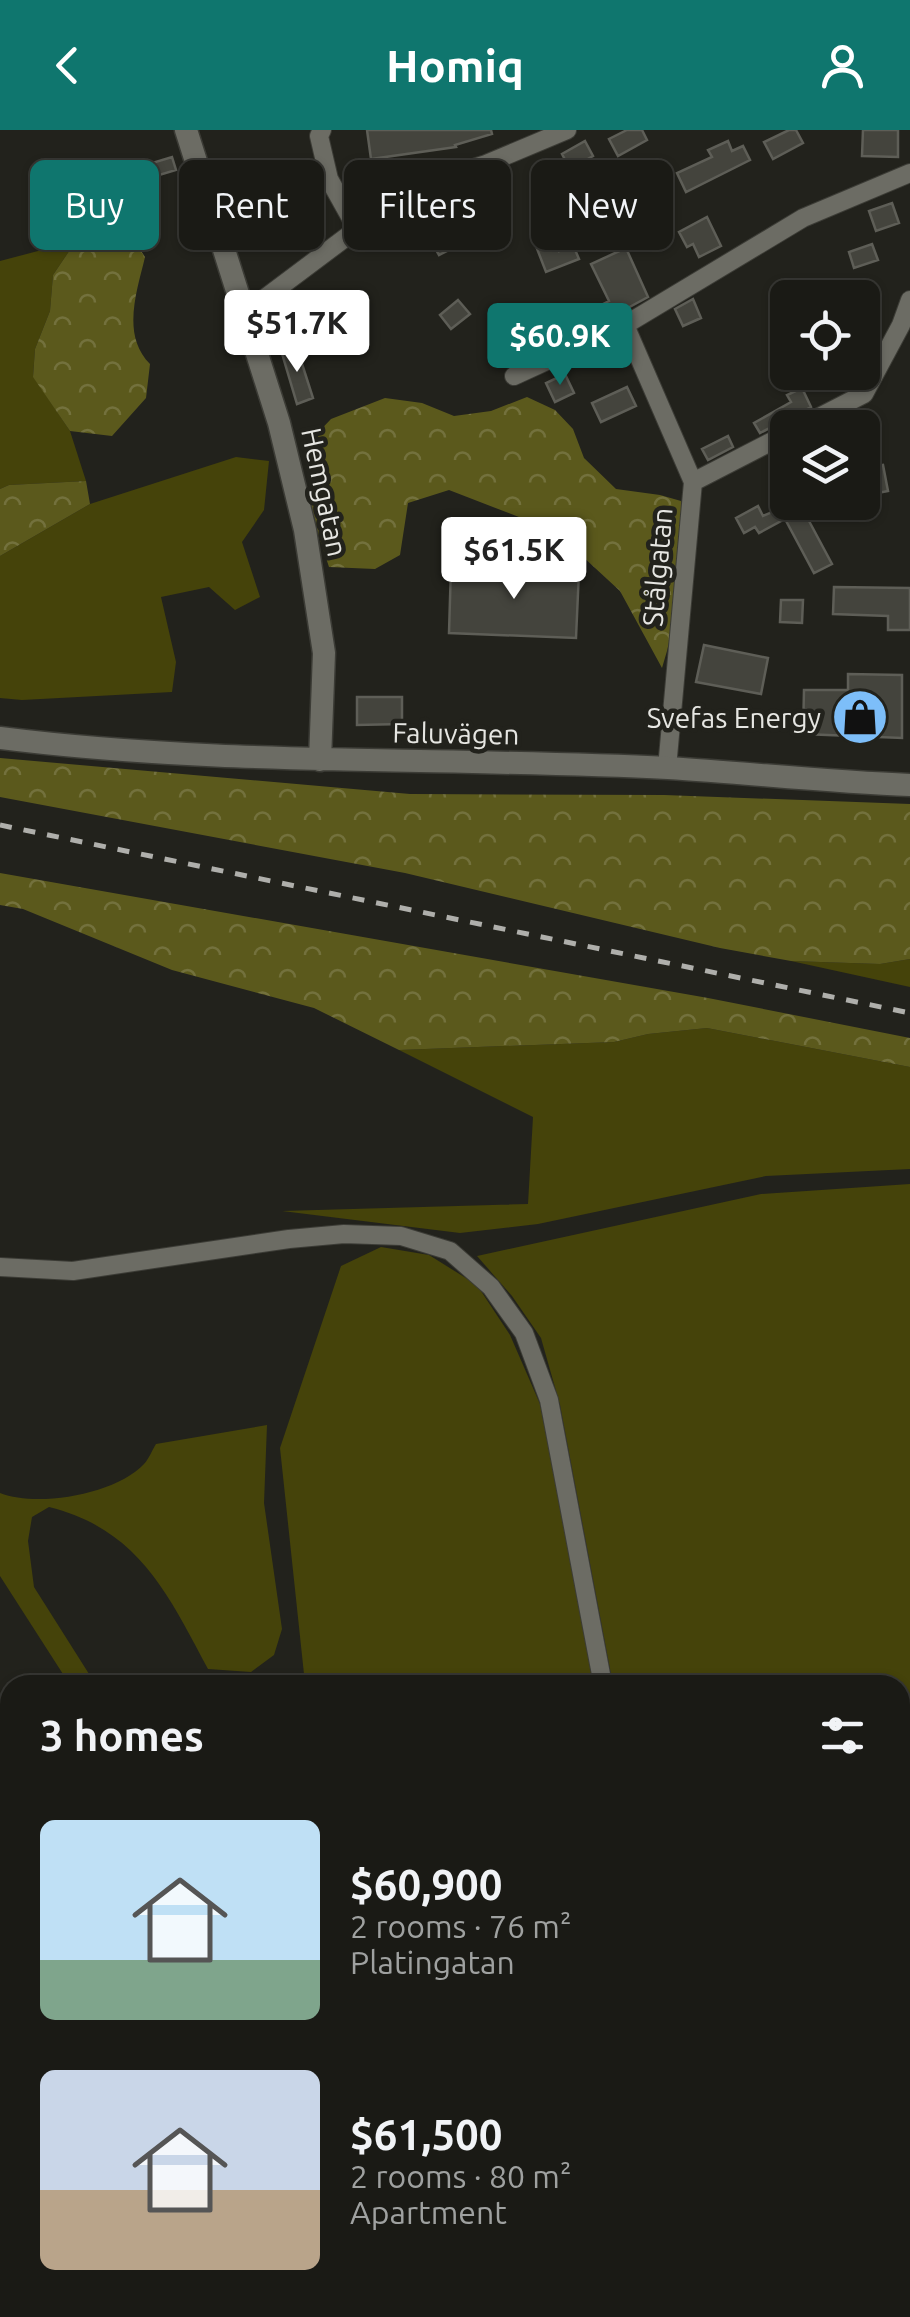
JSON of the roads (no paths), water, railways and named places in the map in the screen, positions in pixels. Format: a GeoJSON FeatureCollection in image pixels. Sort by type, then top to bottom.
{"type":"FeatureCollection","features":[{"type":"Feature","properties":{"kind":"street","name":"Hemgatan"},"geometry":{"type":"LineString","coordinates":[[186,130],[280,423],[305,530],[324,653],[320,760]]}},
{"type":"Feature","properties":{"kind":"street"},"geometry":{"type":"LineString","coordinates":[[322,130],[319,136],[329,179],[344,206]]}},
{"type":"Feature","properties":{"kind":"street"},"geometry":{"type":"LineString","coordinates":[[495,160],[566,130]]}},
{"type":"Feature","properties":{"kind":"street"},"geometry":{"type":"LineString","coordinates":[[514,376],[624,325],[803,218],[910,173]]}},
{"type":"Feature","properties":{"kind":"street"},"geometry":{"type":"LineString","coordinates":[[245,313],[344,239]]}},
{"type":"Feature","properties":{"kind":"street"},"geometry":{"type":"LineString","coordinates":[[833,410],[864,394],[906,326],[910,300]]}},
{"type":"Feature","properties":{"kind":"street","name":"Stålgatan"},"geometry":{"type":"LineString","coordinates":[[624,325],[692,482],[667,768]]}},
{"type":"Feature","properties":{"kind":"street"},"geometry":{"type":"LineString","coordinates":[[692,482],[770,442]]}},
{"type":"Feature","properties":{"kind":"street","name":"Faluvägen"},"geometry":{"type":"LineString","coordinates":[[0,738],[320,760],[667,768],[910,785]]}},
{"type":"Feature","properties":{"kind":"street"},"geometry":{"type":"LineString","coordinates":[[0,1266],[72,1272],[344,1234],[401,1236],[450,1252],[491,1286],[524,1333],[549,1400],[602,1675]]}},
{"type":"Feature","properties":{"kind":"railway"},"geometry":{"type":"LineString","coordinates":[[0,825],[910,1013]]}},
{"type":"Feature","properties":{"kind":"place","name":"Svefas Energy"},"geometry":{"type":"Point","coordinates":[860,717]}}]}
